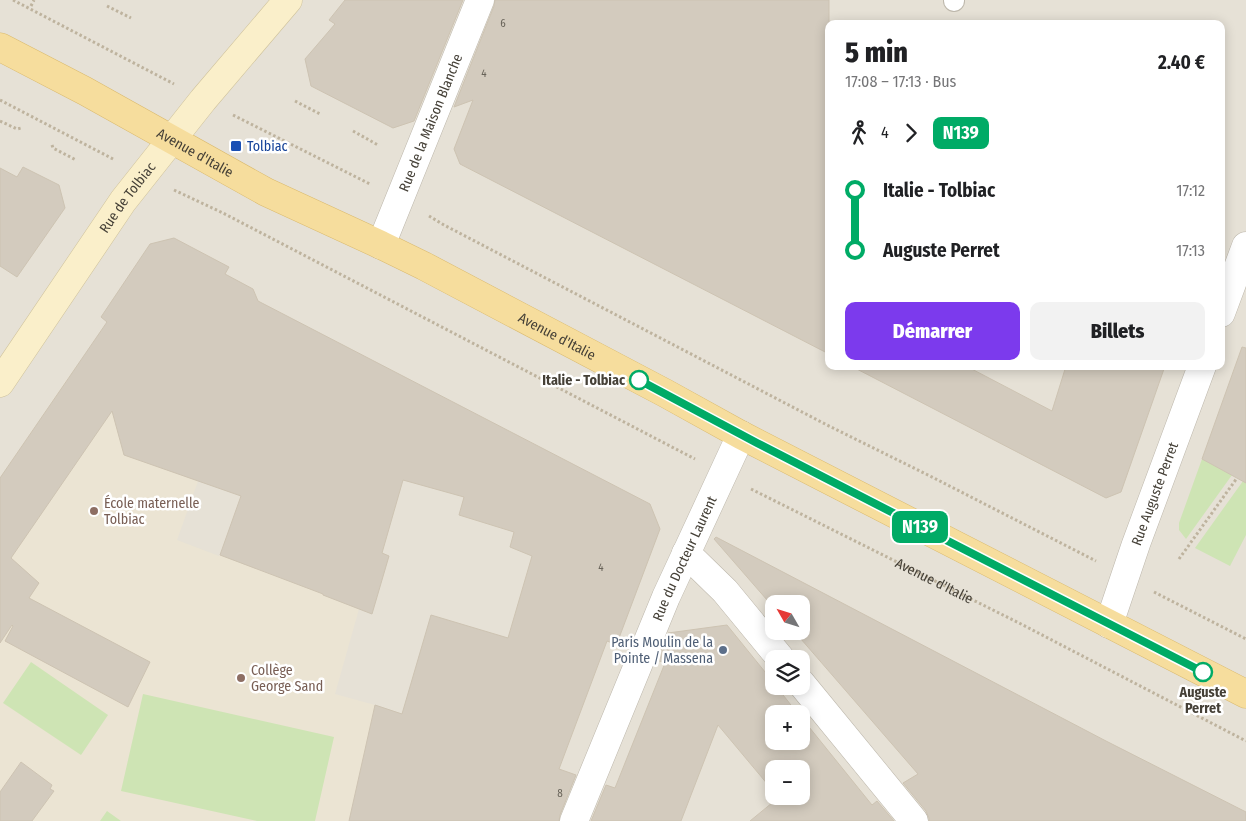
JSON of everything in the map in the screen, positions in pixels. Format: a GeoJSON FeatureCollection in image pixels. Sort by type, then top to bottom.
{"type":"FeatureCollection","features":[{"type":"Feature","properties":{"kind":"main road","name":"Rue de Tolbiac"},"geometry":{"type":"LineString","coordinates":[[0,383],[123,201],[171,139],[288,0]]}},
{"type":"Feature","properties":{"kind":"main road","name":"Avenue d'Italie"},"geometry":{"type":"LineString","coordinates":[[0,46],[93,95],[266,192],[381,245],[665,393],[741,435],[1246,694]]}},
{"type":"Feature","properties":{"kind":"street","name":"Rue de la Maison Blanche"},"geometry":{"type":"LineString","coordinates":[[381,245],[480,0]]}},
{"type":"Feature","properties":{"kind":"street"},"geometry":{"type":"LineString","coordinates":[[1225,302],[1246,246]]}},
{"type":"Feature","properties":{"kind":"street","name":"Rue Auguste Perret"},"geometry":{"type":"LineString","coordinates":[[1109,624],[1136,544],[1201,370]]}},
{"type":"Feature","properties":{"kind":"street","name":"Rue du Docteur Laurent"},"geometry":{"type":"LineString","coordinates":[[574,821],[666,597],[741,435]]}},
{"type":"Feature","properties":{"kind":"street"},"geometry":{"type":"LineString","coordinates":[[686,553],[725,591],[774,650]]}},
{"type":"Feature","properties":{"kind":"street"},"geometry":{"type":"LineString","coordinates":[[810,694],[914,821]]}},
{"type":"Feature","properties":{"kind":"path"},"geometry":{"type":"LineString","coordinates":[[13,0],[175,84]]}},
{"type":"Feature","properties":{"kind":"path"},"geometry":{"type":"LineString","coordinates":[[31,6],[34,0]]}},
{"type":"Feature","properties":{"kind":"path"},"geometry":{"type":"LineString","coordinates":[[107,6],[130,18]]}},
{"type":"Feature","properties":{"kind":"path"},"geometry":{"type":"LineString","coordinates":[[0,100],[92,148]]}},
{"type":"Feature","properties":{"kind":"path"},"geometry":{"type":"LineString","coordinates":[[295,101],[320,114]]}},
{"type":"Feature","properties":{"kind":"path"},"geometry":{"type":"LineString","coordinates":[[230,114],[374,186]]}},
{"type":"Feature","properties":{"kind":"path"},"geometry":{"type":"LineString","coordinates":[[0,121],[17,129],[21,128]]}},
{"type":"Feature","properties":{"kind":"path"},"geometry":{"type":"LineString","coordinates":[[353,131],[378,145]]}},
{"type":"Feature","properties":{"kind":"path"},"geometry":{"type":"LineString","coordinates":[[52,144],[53,148],[76,160]]}},
{"type":"Feature","properties":{"kind":"path","name":"Avenue d'Italie"},"geometry":{"type":"LineString","coordinates":[[223,213],[723,474],[1021,624],[1246,741]]}},
{"type":"Feature","properties":{"kind":"path"},"geometry":{"type":"LineString","coordinates":[[428,216],[828,425],[1094,560]]}},
{"type":"Feature","properties":{"kind":"path"},"geometry":{"type":"LineString","coordinates":[[1179,559],[1237,478]]}},
{"type":"Feature","properties":{"kind":"path"},"geometry":{"type":"LineString","coordinates":[[1150,589],[1246,639]]}},
{"type":"Feature","properties":{"kind":"shaded area"},"geometry":{"type":"Polygon","coordinates":[[[0,0],[1246,0],[1246,821],[0,821],[0,0]]]}},
{"type":"Feature","properties":{"kind":"shaded area"},"geometry":{"type":"Polygon","coordinates":[[[76,366],[131,405],[213,439],[177,540],[359,609],[335,694],[375,705],[350,819],[355,821],[0,821],[0,478],[76,366]]]}},
{"type":"Feature","properties":{"kind":"green space"},"geometry":{"type":"Polygon","coordinates":[[[1202,459],[1232,475],[1186,539],[1179,530],[1179,523],[1202,459]]]}},
{"type":"Feature","properties":{"kind":"green space"},"geometry":{"type":"Polygon","coordinates":[[[1243,481],[1246,482],[1246,535],[1230,566],[1195,548],[1243,481]]]}},
{"type":"Feature","properties":{"kind":"green space"},"geometry":{"type":"Polygon","coordinates":[[[31,662],[108,715],[81,755],[3,703],[31,662]]]}},
{"type":"Feature","properties":{"kind":"green space"},"geometry":{"type":"Polygon","coordinates":[[[143,694],[334,737],[315,821],[257,821],[121,791],[143,694]]]}},
{"type":"Feature","properties":{"kind":"green space"},"geometry":{"type":"Polygon","coordinates":[[[107,811],[121,821],[100,821],[107,811]]]}},
{"type":"Feature","properties":{"kind":"building"},"geometry":{"type":"Polygon","coordinates":[[[345,0],[463,0],[414,121],[393,128],[311,86],[305,59],[335,24],[329,20],[345,0]]]}},
{"type":"Feature","properties":{"kind":"building"},"geometry":{"type":"Polygon","coordinates":[[[495,0],[829,0],[829,20],[825,20],[825,352],[460,164],[454,149],[473,100],[454,107],[495,0]]]}},
{"type":"Feature","properties":{"kind":"building"},"geometry":{"type":"Polygon","coordinates":[[[23,167],[59,185],[65,208],[17,277],[0,266],[0,168],[17,177],[23,167]]]}},
{"type":"Feature","properties":{"kind":"building"},"geometry":{"type":"Polygon","coordinates":[[[174,238],[229,267],[225,274],[253,289],[258,301],[650,504],[660,529],[619,638],[633,637],[628,649],[607,641],[559,769],[576,775],[559,821],[349,821],[375,705],[402,714],[431,615],[508,638],[532,556],[510,547],[514,532],[459,515],[464,497],[403,480],[382,553],[389,556],[372,614],[220,555],[241,496],[124,455],[112,411],[11,558],[39,583],[29,598],[150,662],[128,707],[5,641],[12,625],[0,643],[0,478],[107,322],[101,317],[150,244],[174,238]]]}},
{"type":"Feature","properties":{"kind":"building"},"geometry":{"type":"Polygon","coordinates":[[[1242,347],[1246,348],[1246,483],[1202,459],[1242,347]]]}},
{"type":"Feature","properties":{"kind":"building"},"geometry":{"type":"Polygon","coordinates":[[[859,370],[974,370],[1052,411],[1065,370],[1164,370],[1121,492],[1106,498],[859,370]]]}},
{"type":"Feature","properties":{"kind":"building"},"geometry":{"type":"Polygon","coordinates":[[[716,537],[1246,812],[1246,821],[929,821],[926,811],[903,783],[918,774],[802,640],[810,640],[810,595],[765,595],[765,598],[714,539],[716,537]]]}},
{"type":"Feature","properties":{"kind":"building"},"geometry":{"type":"Polygon","coordinates":[[[727,625],[765,672],[765,695],[783,695],[791,705],[765,705],[765,750],[810,750],[810,728],[872,805],[877,801],[894,821],[750,821],[769,805],[810,805],[810,760],[765,760],[765,781],[718,725],[681,821],[591,821],[606,785],[615,788],[665,663],[657,660],[668,633],[727,625]]]}},
{"type":"Feature","properties":{"kind":"building"},"geometry":{"type":"Polygon","coordinates":[[[21,762],[52,785],[50,789],[54,791],[32,821],[0,821],[0,792],[21,762]]]}},
{"type":"Feature","properties":{"kind":"bus line","name":"N139"},"geometry":{"type":"LineString","coordinates":[[639,380],[741,435],[1203,672]]}},
{"type":"Feature","properties":{"kind":"place","name":"Tolbiac"},"geometry":{"type":"Point","coordinates":[236,146]}},
{"type":"Feature","properties":{"kind":"place","name":"Italie - Tolbiac"},"geometry":{"type":"Point","coordinates":[639,380]}},
{"type":"Feature","properties":{"kind":"place","name":"École maternelle Tolbiac"},"geometry":{"type":"Point","coordinates":[94,511]}},
{"type":"Feature","properties":{"kind":"place","name":"Paris Moulin de la Pointe / Massena"},"geometry":{"type":"Point","coordinates":[723,650]}},
{"type":"Feature","properties":{"kind":"place","name":"Auguste Perret"},"geometry":{"type":"Point","coordinates":[1203,672]}},
{"type":"Feature","properties":{"kind":"place","name":"Collège George Sand"},"geometry":{"type":"Point","coordinates":[241,678]}}]}
